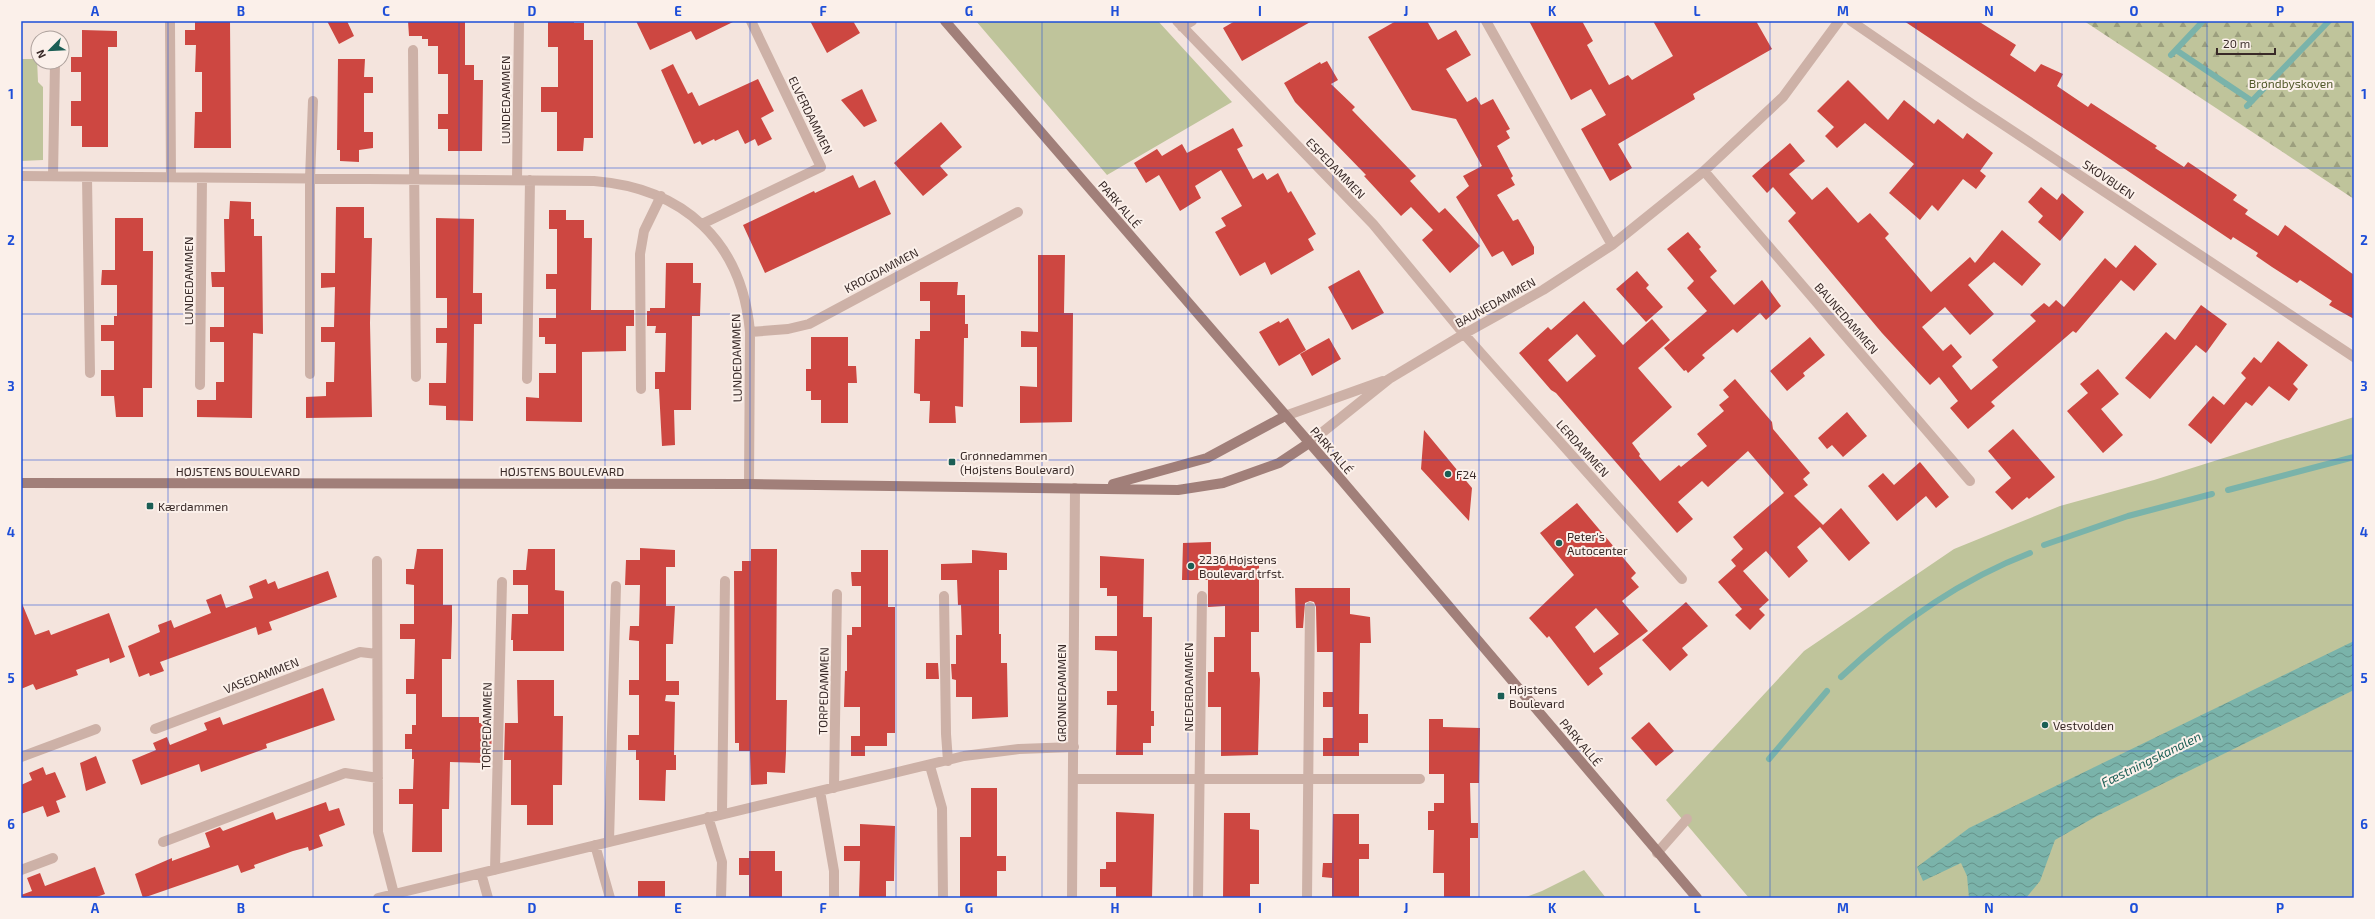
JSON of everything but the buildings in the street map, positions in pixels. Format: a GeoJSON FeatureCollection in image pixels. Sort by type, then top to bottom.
{"type":"FeatureCollection","features":[{"type":"Feature","properties":{"kind":"street","name":"LUNDEDAMMEN"},"geometry":{"type":"LineString","coordinates":[[518,180],[519,21]]}},
{"type":"Feature","properties":{"kind":"street","name":"ELVERDAMMEN"},"geometry":{"type":"LineString","coordinates":[[702,224],[821,167],[752,21]]}},
{"type":"Feature","properties":{"kind":"street","name":"PARK ALLÉ"},"geometry":{"type":"LineString","coordinates":[[944,21],[1309,443],[1657,853],[1697,898]]}},
{"type":"Feature","properties":{"kind":"street","name":"ESPEDAMMEN"},"geometry":{"type":"LineString","coordinates":[[1192,21],[1180,24],[1373,224],[1464,334]]}},
{"type":"Feature","properties":{"kind":"street"},"geometry":{"type":"LineString","coordinates":[[1486,21],[1612,245]]}},
{"type":"Feature","properties":{"kind":"street","name":"BAUNEDAMMEN"},"geometry":{"type":"LineString","coordinates":[[1309,443],[1389,379],[1542,290],[1612,245],[1704,171],[1783,97],[1839,21]]}},
{"type":"Feature","properties":{"kind":"street","name":"SKOVBUEN"},"geometry":{"type":"LineString","coordinates":[[1851,21],[1972,104],[2354,357]]}},
{"type":"Feature","properties":{"kind":"street"},"geometry":{"type":"LineString","coordinates":[[170,23],[171,177]]}},
{"type":"Feature","properties":{"kind":"street"},"geometry":{"type":"LineString","coordinates":[[413,50],[416,377]]}},
{"type":"Feature","properties":{"kind":"street"},"geometry":{"type":"LineString","coordinates":[[53,176],[55,70]]}},
{"type":"Feature","properties":{"kind":"street"},"geometry":{"type":"LineString","coordinates":[[310,374],[310,178],[313,101]]}},
{"type":"Feature","properties":{"kind":"street","name":"BAUNEDAMMEN"},"geometry":{"type":"LineString","coordinates":[[1704,171],[1970,481]]}},
{"type":"Feature","properties":{"kind":"street","name":"LUNDEDAMMEN"},"geometry":{"type":"LineString","coordinates":[[21,176],[530,180],[602,182],[632,186],[661,196],[683,208],[702,224],[718,242],[737,273],[748,308],[750,332],[750,484]]}},
{"type":"Feature","properties":{"kind":"street"},"geometry":{"type":"LineString","coordinates":[[87,176],[90,373]]}},
{"type":"Feature","properties":{"kind":"street","name":"LUNDEDAMMEN"},"geometry":{"type":"LineString","coordinates":[[200,385],[202,178]]}},
{"type":"Feature","properties":{"kind":"street"},"geometry":{"type":"LineString","coordinates":[[527,379],[530,180]]}},
{"type":"Feature","properties":{"kind":"street"},"geometry":{"type":"LineString","coordinates":[[641,389],[640,254],[644,231],[661,196]]}},
{"type":"Feature","properties":{"kind":"street","name":"KROGDAMMEN"},"geometry":{"type":"LineString","coordinates":[[750,332],[788,330],[808,324],[1018,212]]}},
{"type":"Feature","properties":{"kind":"street","name":"LERDAMMEN"},"geometry":{"type":"LineString","coordinates":[[1464,334],[1682,579]]}},
{"type":"Feature","properties":{"kind":"street","name":"BAUNEDAMMEN"},"geometry":{"type":"LineString","coordinates":[[1285,416],[1389,379]]}},
{"type":"Feature","properties":{"kind":"street","name":"HØJSTENS BOULEVARD"},"geometry":{"type":"LineString","coordinates":[[1102,487],[1207,458],[1285,416]]}},
{"type":"Feature","properties":{"kind":"street","name":"HØJSTENS BOULEVARD"},"geometry":{"type":"LineString","coordinates":[[21,482],[750,484],[1075,488],[1102,487],[1178,490],[1223,483],[1279,463],[1309,443]]}},
{"type":"Feature","properties":{"kind":"street","name":"GRØNNEDAMMEN"},"geometry":{"type":"LineString","coordinates":[[1072,898],[1075,488]]}},
{"type":"Feature","properties":{"kind":"street"},"geometry":{"type":"LineString","coordinates":[[377,561],[378,832],[394,894]]}},
{"type":"Feature","properties":{"kind":"street"},"geometry":{"type":"LineString","coordinates":[[722,813],[725,581]]}},
{"type":"Feature","properties":{"kind":"street","name":"TORPEDAMMEN"},"geometry":{"type":"LineString","coordinates":[[495,870],[502,582]]}},
{"type":"Feature","properties":{"kind":"street"},"geometry":{"type":"LineString","coordinates":[[609,841],[616,586]]}},
{"type":"Feature","properties":{"kind":"street","name":"TORPEDAMMEN"},"geometry":{"type":"LineString","coordinates":[[834,788],[837,594]]}},
{"type":"Feature","properties":{"kind":"street"},"geometry":{"type":"LineString","coordinates":[[944,596],[946,734],[948,761]]}},
{"type":"Feature","properties":{"kind":"street","name":"NEDERDAMMEN"},"geometry":{"type":"LineString","coordinates":[[1198,898],[1202,596]]}},
{"type":"Feature","properties":{"kind":"street"},"geometry":{"type":"LineString","coordinates":[[1307,898],[1310,607]]}},
{"type":"Feature","properties":{"kind":"street","name":"VASEDAMMEN"},"geometry":{"type":"LineString","coordinates":[[155,729],[360,652],[377,654]]}},
{"type":"Feature","properties":{"kind":"street"},"geometry":{"type":"LineString","coordinates":[[21,757],[96,729]]}},
{"type":"Feature","properties":{"kind":"street"},"geometry":{"type":"LineString","coordinates":[[378,898],[722,813],[930,766],[964,756],[1019,749],[1074,746]]}},
{"type":"Feature","properties":{"kind":"street"},"geometry":{"type":"LineString","coordinates":[[930,766],[942,808],[944,898]]}},
{"type":"Feature","properties":{"kind":"street"},"geometry":{"type":"LineString","coordinates":[[163,842],[345,773],[378,778]]}},
{"type":"Feature","properties":{"kind":"street"},"geometry":{"type":"LineString","coordinates":[[1073,779],[1420,779]]}},
{"type":"Feature","properties":{"kind":"street"},"geometry":{"type":"LineString","coordinates":[[820,791],[834,872],[834,898]]}},
{"type":"Feature","properties":{"kind":"street"},"geometry":{"type":"LineString","coordinates":[[708,817],[722,862],[721,898]]}},
{"type":"Feature","properties":{"kind":"street"},"geometry":{"type":"LineString","coordinates":[[1657,853],[1687,819]]}},
{"type":"Feature","properties":{"kind":"street"},"geometry":{"type":"LineString","coordinates":[[595,845],[610,898]]}},
{"type":"Feature","properties":{"kind":"street"},"geometry":{"type":"LineString","coordinates":[[21,870],[53,858]]}},
{"type":"Feature","properties":{"kind":"street"},"geometry":{"type":"LineString","coordinates":[[481,873],[488,898]]}},
{"type":"Feature","properties":{"kind":"green space"},"geometry":{"type":"Polygon","coordinates":[[[976,21],[1158,21],[1232,102],[1107,175],[976,21]]]}},
{"type":"Feature","properties":{"kind":"green space","name":"Brøndbyskoven"},"geometry":{"type":"Polygon","coordinates":[[[2084,21],[2354,21],[2354,199],[2084,21]]]}},
{"type":"Feature","properties":{"kind":"green space"},"geometry":{"type":"Polygon","coordinates":[[[21,59],[30,59],[30,70],[37,70],[38,82],[43,87],[43,160],[21,161],[21,59]]]}},
{"type":"Feature","properties":{"kind":"green space","name":"Vestvolden"},"geometry":{"type":"Polygon","coordinates":[[[2354,417],[2354,898],[1749,898],[1666,800],[1804,651],[1954,549],[2060,506],[2154,480],[2354,417]]]}},
{"type":"Feature","properties":{"kind":"green space"},"geometry":{"type":"Polygon","coordinates":[[[1584,870],[1606,898],[1523,898],[1542,891],[1584,870]]]}},
{"type":"Feature","properties":{"kind":"water","name":"Fæstningskanalen"},"geometry":{"type":"Polygon","coordinates":[[[2354,641],[2354,690],[2095,817],[2055,840],[2040,881],[2026,898],[1969,898],[1967,876],[1961,863],[1923,881],[1917,867],[1969,828],[2354,641]]]}},
{"type":"Feature","properties":{"kind":"waterway"},"geometry":{"type":"LineString","coordinates":[[2171,55],[2203,21]]}},
{"type":"Feature","properties":{"kind":"waterway"},"geometry":{"type":"LineString","coordinates":[[2247,106],[2329,21]]}},
{"type":"Feature","properties":{"kind":"waterway"},"geometry":{"type":"LineString","coordinates":[[2176,50],[2252,101]]}},
{"type":"Feature","properties":{"kind":"waterway"},"geometry":{"type":"LineString","coordinates":[[2228,490],[2354,457]]}},
{"type":"Feature","properties":{"kind":"waterway"},"geometry":{"type":"LineString","coordinates":[[2044,545],[2128,516],[2212,494]]}},
{"type":"Feature","properties":{"kind":"waterway"},"geometry":{"type":"LineString","coordinates":[[1841,677],[1883,640],[1930,606],[1979,577],[2030,553]]}},
{"type":"Feature","properties":{"kind":"waterway"},"geometry":{"type":"LineString","coordinates":[[1769,759],[1827,691]]}},
{"type":"Feature","properties":{"kind":"place","name":"Grønnedammen (Højstens Boulevard)"},"geometry":{"type":"Point","coordinates":[952,462]}},
{"type":"Feature","properties":{"kind":"place","name":"F24"},"geometry":{"type":"Point","coordinates":[1448,474]}},
{"type":"Feature","properties":{"kind":"place","name":"Kærdammen"},"geometry":{"type":"Point","coordinates":[150,506]}},
{"type":"Feature","properties":{"kind":"place","name":"Peter's Autocenter"},"geometry":{"type":"Point","coordinates":[1559,543]}},
{"type":"Feature","properties":{"kind":"place","name":"2236 Højstens Boulevard trfst."},"geometry":{"type":"Point","coordinates":[1191,566]}},
{"type":"Feature","properties":{"kind":"place","name":"Højstens Boulevard"},"geometry":{"type":"Point","coordinates":[1501,696]}},
{"type":"Feature","properties":{"kind":"place","name":"Vestvolden"},"geometry":{"type":"Point","coordinates":[2045,725]}}]}
